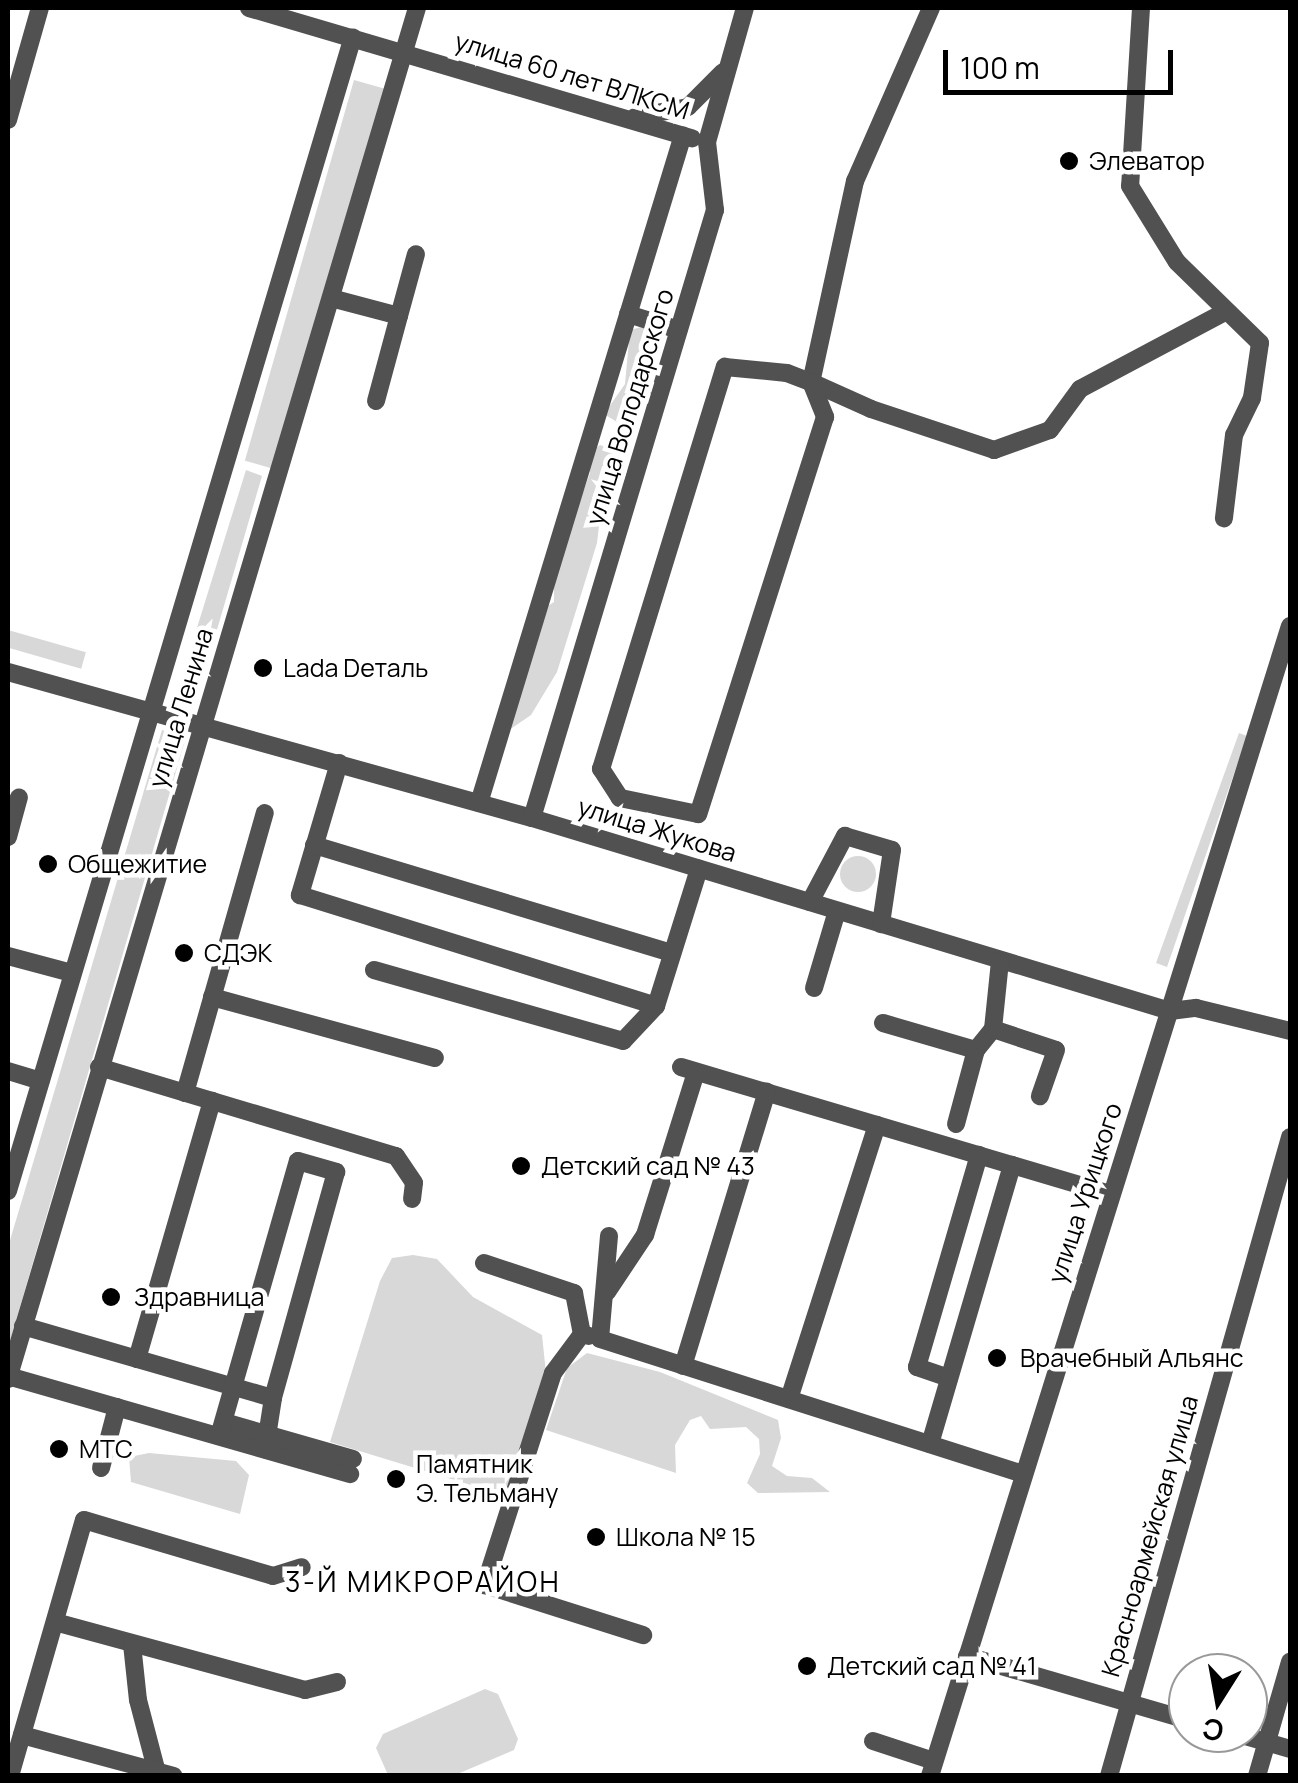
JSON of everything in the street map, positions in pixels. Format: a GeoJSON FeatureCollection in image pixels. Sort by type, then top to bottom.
{"type":"FeatureCollection","features":[{"type":"Feature","properties":{"kind":"street"},"geometry":{"type":"LineString","coordinates":[[8,120],[40,8]]}},
{"type":"Feature","properties":{"kind":"street","name":"улица 60 лет ВЛКСМ"},"geometry":{"type":"LineString","coordinates":[[249,8],[707,142]]}},
{"type":"Feature","properties":{"kind":"street","name":"улица Ленина"},"geometry":{"type":"LineString","coordinates":[[8,1377],[417,8]]}},
{"type":"Feature","properties":{"kind":"street","name":"улица Володарского"},"geometry":{"type":"LineString","coordinates":[[532,818],[715,210],[707,142],[745,8]]}},
{"type":"Feature","properties":{"kind":"street"},"geometry":{"type":"LineString","coordinates":[[931,8],[855,182],[812,382],[825,418],[698,814],[620,798],[601,768],[725,367],[812,382],[994,450],[1050,430],[1080,389],[1224,312]]}},
{"type":"Feature","properties":{"kind":"street"},"geometry":{"type":"LineString","coordinates":[[1141,8],[1130,186],[1177,262],[1260,344],[1252,398],[1234,436],[1224,518]]}},
{"type":"Feature","properties":{"kind":"street","name":"улица Ленина"},"geometry":{"type":"LineString","coordinates":[[8,1191],[12,1162],[152,713],[354,37]]}},
{"type":"Feature","properties":{"kind":"street"},"geometry":{"type":"LineString","coordinates":[[627,118],[688,108],[729,64]]}},
{"type":"Feature","properties":{"kind":"street","name":"улица Володарского"},"geometry":{"type":"LineString","coordinates":[[479,803],[683,135]]}},
{"type":"Feature","properties":{"kind":"street"},"geometry":{"type":"LineString","coordinates":[[376,401],[416,254]]}},
{"type":"Feature","properties":{"kind":"street"},"geometry":{"type":"LineString","coordinates":[[330,298],[398,316]]}},
{"type":"Feature","properties":{"kind":"street"},"geometry":{"type":"LineString","coordinates":[[628,314],[679,330]]}},
{"type":"Feature","properties":{"kind":"street","name":"улица Урицкого"},"geometry":{"type":"LineString","coordinates":[[932,1768],[1290,626]]}},
{"type":"Feature","properties":{"kind":"street","name":"улица Жукова"},"geometry":{"type":"LineString","coordinates":[[8,672],[532,818],[1170,1011],[1196,1008],[1290,1031]]}},
{"type":"Feature","properties":{"kind":"street"},"geometry":{"type":"LineString","coordinates":[[339,763],[300,894],[656,1006]]}},
{"type":"Feature","properties":{"kind":"street"},"geometry":{"type":"LineString","coordinates":[[8,836],[19,797]]}},
{"type":"Feature","properties":{"kind":"street"},"geometry":{"type":"LineString","coordinates":[[185,1093],[265,813]]}},
{"type":"Feature","properties":{"kind":"street"},"geometry":{"type":"LineString","coordinates":[[810,902],[845,836],[892,850],[881,924]]}},
{"type":"Feature","properties":{"kind":"street"},"geometry":{"type":"LineString","coordinates":[[314,845],[671,953]]}},
{"type":"Feature","properties":{"kind":"street"},"geometry":{"type":"LineString","coordinates":[[374,970],[623,1041],[656,1006],[699,869]]}},
{"type":"Feature","properties":{"kind":"street"},"geometry":{"type":"LineString","coordinates":[[814,988],[837,911]]}},
{"type":"Feature","properties":{"kind":"street"},"geometry":{"type":"LineString","coordinates":[[8,956],[72,973]]}},
{"type":"Feature","properties":{"kind":"street"},"geometry":{"type":"LineString","coordinates":[[956,1124],[976,1050],[993,1029],[1000,962]]}},
{"type":"Feature","properties":{"kind":"street"},"geometry":{"type":"LineString","coordinates":[[212,997],[435,1058]]}},
{"type":"Feature","properties":{"kind":"street"},"geometry":{"type":"LineString","coordinates":[[883,1024],[976,1050]]}},
{"type":"Feature","properties":{"kind":"street"},"geometry":{"type":"LineString","coordinates":[[993,1029],[1056,1050],[1040,1096]]}},
{"type":"Feature","properties":{"kind":"street"},"geometry":{"type":"LineString","coordinates":[[100,1067],[396,1156],[414,1183],[412,1199]]}},
{"type":"Feature","properties":{"kind":"street"},"geometry":{"type":"LineString","coordinates":[[604,1296],[644,1235],[688,1069],[1110,1194]]}},
{"type":"Feature","properties":{"kind":"street"},"geometry":{"type":"LineString","coordinates":[[8,1071],[40,1081]]}},
{"type":"Feature","properties":{"kind":"street"},"geometry":{"type":"LineString","coordinates":[[684,1366],[767,1092]]}},
{"type":"Feature","properties":{"kind":"street"},"geometry":{"type":"LineString","coordinates":[[137,1359],[212,1101]]}},
{"type":"Feature","properties":{"kind":"street"},"geometry":{"type":"LineString","coordinates":[[790,1400],[877,1125]]}},
{"type":"Feature","properties":{"kind":"street","name":"Красноармейская улица"},"geometry":{"type":"LineString","coordinates":[[1109,1776],[1290,1137]]}},
{"type":"Feature","properties":{"kind":"street"},"geometry":{"type":"LineString","coordinates":[[950,1378],[916,1367],[978,1155]]}},
{"type":"Feature","properties":{"kind":"street"},"geometry":{"type":"LineString","coordinates":[[222,1429],[298,1161],[317,1166],[336,1172],[273,1398],[267,1442]]}},
{"type":"Feature","properties":{"kind":"street"},"geometry":{"type":"LineString","coordinates":[[930,1444],[1012,1165]]}},
{"type":"Feature","properties":{"kind":"street"},"geometry":{"type":"LineString","coordinates":[[609,1236],[604,1296],[591,1337],[553,1372],[485,1585],[643,1635]]}},
{"type":"Feature","properties":{"kind":"street"},"geometry":{"type":"LineString","coordinates":[[484,1264],[574,1293],[591,1337]]}},
{"type":"Feature","properties":{"kind":"street"},"geometry":{"type":"LineString","coordinates":[[23,1326],[273,1398]]}},
{"type":"Feature","properties":{"kind":"street"},"geometry":{"type":"LineString","coordinates":[[591,1337],[1023,1474]]}},
{"type":"Feature","properties":{"kind":"street"},"geometry":{"type":"LineString","coordinates":[[8,1377],[118,1408],[222,1429],[352,1466]]}},
{"type":"Feature","properties":{"kind":"street"},"geometry":{"type":"LineString","coordinates":[[101,1468],[118,1408]]}},
{"type":"Feature","properties":{"kind":"street"},"geometry":{"type":"LineString","coordinates":[[10,1776],[84,1520],[273,1576],[302,1567]]}},
{"type":"Feature","properties":{"kind":"street"},"geometry":{"type":"LineString","coordinates":[[55,1622],[305,1690],[338,1682]]}},
{"type":"Feature","properties":{"kind":"street"},"geometry":{"type":"LineString","coordinates":[[132,1644],[138,1700],[163,1774]]}},
{"type":"Feature","properties":{"kind":"street"},"geometry":{"type":"LineString","coordinates":[[967,1656],[1168,1714]]}},
{"type":"Feature","properties":{"kind":"street"},"geometry":{"type":"LineString","coordinates":[[1268,1739],[1290,1662]]}},
{"type":"Feature","properties":{"kind":"street"},"geometry":{"type":"LineString","coordinates":[[22,1735],[163,1774]]}},
{"type":"Feature","properties":{"kind":"street"},"geometry":{"type":"LineString","coordinates":[[873,1740],[932,1768]]}},
{"type":"Feature","properties":{"kind":"shaded area"},"geometry":{"type":"Polygon","coordinates":[[[354,80],[386,89],[277,470],[245,461],[354,80]]]}},
{"type":"Feature","properties":{"kind":"shaded area"},"geometry":{"type":"Polygon","coordinates":[[[649,325],[658,338],[656,357],[642,382],[636,425],[625,427],[604,414],[625,384],[630,330],[649,325]]]}},
{"type":"Feature","properties":{"kind":"shaded area"},"geometry":{"type":"Polygon","coordinates":[[[600,445],[624,454],[615,479],[604,482],[597,543],[557,672],[531,715],[506,732],[543,609],[554,602],[554,572],[590,473],[590,452],[600,445]]]}},
{"type":"Feature","properties":{"kind":"shaded area"},"geometry":{"type":"Polygon","coordinates":[[[246,470],[262,476],[197,698],[177,692],[246,470]]]}},
{"type":"Feature","properties":{"kind":"shaded area"},"geometry":{"type":"Polygon","coordinates":[[[8,630],[86,652],[81,669],[8,648],[8,630]]]}},
{"type":"Feature","properties":{"kind":"shaded area"},"geometry":{"type":"Polygon","coordinates":[[[162,730],[186,737],[8,1348],[8,1247],[162,730]]]}},
{"type":"Feature","properties":{"kind":"shaded area"},"geometry":{"type":"Polygon","coordinates":[[[1239,733],[1247,736],[1167,967],[1156,963],[1239,733]]]}},
{"type":"Feature","properties":{"kind":"shaded area"},"geometry":{"type":"Polygon","coordinates":[[[858,856],[871,861],[876,874],[871,887],[858,892],[845,887],[840,874],[845,861],[858,856]]]}},
{"type":"Feature","properties":{"kind":"shaded area"},"geometry":{"type":"Polygon","coordinates":[[[413,1255],[437,1259],[473,1297],[542,1335],[546,1373],[510,1487],[500,1494],[330,1442],[380,1281],[392,1258],[413,1255]]]}},
{"type":"Feature","properties":{"kind":"shaded area"},"geometry":{"type":"Polygon","coordinates":[[[587,1353],[660,1372],[778,1420],[781,1438],[772,1466],[787,1476],[812,1478],[830,1492],[758,1493],[747,1483],[760,1454],[759,1439],[746,1427],[710,1429],[701,1416],[690,1420],[675,1445],[676,1473],[546,1430],[567,1368],[587,1353]]]}},
{"type":"Feature","properties":{"kind":"shaded area"},"geometry":{"type":"Polygon","coordinates":[[[149,1453],[236,1461],[249,1475],[240,1514],[131,1482],[129,1457],[149,1453]]]}},
{"type":"Feature","properties":{"kind":"shaded area"},"geometry":{"type":"Polygon","coordinates":[[[485,1689],[498,1694],[518,1739],[514,1750],[455,1775],[388,1775],[376,1748],[383,1734],[485,1689]]]}},
{"type":"Feature","properties":{"kind":"place","name":"Элеватор"},"geometry":{"type":"Point","coordinates":[1069,161]}},
{"type":"Feature","properties":{"kind":"place","name":"Lada Dеталь"},"geometry":{"type":"Point","coordinates":[263,668]}},
{"type":"Feature","properties":{"kind":"place","name":"Общежитие"},"geometry":{"type":"Point","coordinates":[48,864]}},
{"type":"Feature","properties":{"kind":"place","name":"СДЭК"},"geometry":{"type":"Point","coordinates":[184,953]}},
{"type":"Feature","properties":{"kind":"place","name":"Детский сад № 43"},"geometry":{"type":"Point","coordinates":[521,1166]}},
{"type":"Feature","properties":{"kind":"place","name":"Здравница"},"geometry":{"type":"Point","coordinates":[111,1297]}},
{"type":"Feature","properties":{"kind":"place","name":"Врачебный Альянс"},"geometry":{"type":"Point","coordinates":[997,1358]}},
{"type":"Feature","properties":{"kind":"place","name":"МТС"},"geometry":{"type":"Point","coordinates":[59,1449]}},
{"type":"Feature","properties":{"kind":"place","name":"Памятник Э. Тельману"},"geometry":{"type":"Point","coordinates":[396,1479]}},
{"type":"Feature","properties":{"kind":"place","name":"Школа № 15"},"geometry":{"type":"Point","coordinates":[596,1537]}},
{"type":"Feature","properties":{"kind":"place","name":"Детский сад № 41"},"geometry":{"type":"Point","coordinates":[807,1666]}},
{"type":"Feature","properties":{"kind":"district","name":"3-Й МИКРОРАЙОН"},"geometry":{"type":"Point","coordinates":[423,1581]}}]}
